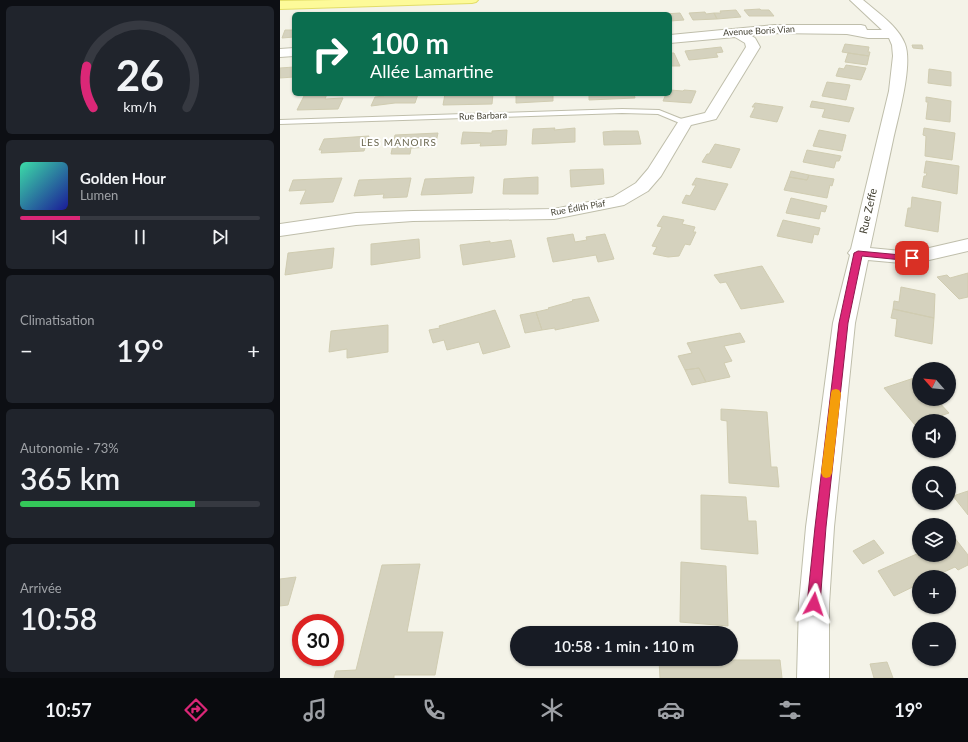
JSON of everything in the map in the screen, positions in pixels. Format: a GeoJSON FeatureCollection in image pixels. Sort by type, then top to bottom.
{"type":"FeatureCollection","features":[{"type":"Feature","properties":{"kind":"main road"},"geometry":{"type":"LineString","coordinates":[[280,5],[472,0]]}},
{"type":"Feature","properties":{"kind":"street","name":"Rue Zeffe"},"geometry":{"type":"LineString","coordinates":[[813,678],[814,604],[820,527],[844,323],[858,253],[896,91],[899,65],[899,43],[887,29],[856,0]]}},
{"type":"Feature","properties":{"kind":"street","name":"Avenue Boris Vian"},"geometry":{"type":"LineString","coordinates":[[672,39],[774,29],[847,30],[861,33],[887,29]]}},
{"type":"Feature","properties":{"kind":"street"},"geometry":{"type":"LineString","coordinates":[[685,122],[710,116],[753,47],[750,41],[738,33]]}},
{"type":"Feature","properties":{"kind":"street"},"geometry":{"type":"LineString","coordinates":[[280,52],[292,52]]}},
{"type":"Feature","properties":{"kind":"street","name":"Rue Édith Piaf"},"geometry":{"type":"LineString","coordinates":[[280,230],[356,219],[413,216],[554,214],[618,201],[642,187],[655,172],[685,122]]}},
{"type":"Feature","properties":{"kind":"street"},"geometry":{"type":"LineString","coordinates":[[858,253],[912,258],[968,245]]}},
{"type":"Feature","properties":{"kind":"lane","name":"Rue Barbara"},"geometry":{"type":"LineString","coordinates":[[280,122],[622,111],[659,112],[685,122]]}},
{"type":"Feature","properties":{"kind":"building"},"geometry":{"type":"Polygon","coordinates":[[[736,10],[741,17],[717,19],[714,13],[721,13],[720,11],[736,10]]]}},
{"type":"Feature","properties":{"kind":"building"},"geometry":{"type":"Polygon","coordinates":[[[744,10],[769,10],[774,16],[749,16],[744,10]]]}},
{"type":"Feature","properties":{"kind":"building"},"geometry":{"type":"Polygon","coordinates":[[[705,12],[706,14],[714,13],[717,19],[693,20],[689,13],[705,12]]]}},
{"type":"Feature","properties":{"kind":"building"},"geometry":{"type":"Polygon","coordinates":[[[680,13],[684,20],[672,21],[672,14],[680,13]]]}},
{"type":"Feature","properties":{"kind":"building"},"geometry":{"type":"Polygon","coordinates":[[[285,30],[292,30],[292,37],[282,38],[285,30]]]}},
{"type":"Feature","properties":{"kind":"building"},"geometry":{"type":"Polygon","coordinates":[[[845,44],[869,47],[869,56],[842,52],[845,44]]]}},
{"type":"Feature","properties":{"kind":"building"},"geometry":{"type":"Polygon","coordinates":[[[912,45],[922,45],[923,49],[913,48],[912,45]]]}},
{"type":"Feature","properties":{"kind":"building"},"geometry":{"type":"Polygon","coordinates":[[[721,47],[723,52],[716,53],[718,57],[700,59],[689,60],[685,51],[721,47]]]}},
{"type":"Feature","properties":{"kind":"building"},"geometry":{"type":"Polygon","coordinates":[[[672,53],[674,53],[680,66],[672,66],[672,53]]]}},
{"type":"Feature","properties":{"kind":"building"},"geometry":{"type":"Polygon","coordinates":[[[848,53],[869,56],[867,65],[845,62],[848,53]]]}},
{"type":"Feature","properties":{"kind":"building"},"geometry":{"type":"Polygon","coordinates":[[[846,65],[866,68],[861,80],[836,76],[839,68],[844,69],[846,65]]]}},
{"type":"Feature","properties":{"kind":"building"},"geometry":{"type":"Polygon","coordinates":[[[292,67],[292,77],[280,78],[280,68],[292,67]]]}},
{"type":"Feature","properties":{"kind":"building"},"geometry":{"type":"Polygon","coordinates":[[[929,69],[951,72],[951,86],[928,83],[929,69]]]}},
{"type":"Feature","properties":{"kind":"building"},"geometry":{"type":"Polygon","coordinates":[[[827,82],[850,85],[846,100],[822,96],[827,82]]]}},
{"type":"Feature","properties":{"kind":"building"},"geometry":{"type":"Polygon","coordinates":[[[672,90],[696,91],[691,103],[663,101],[665,96],[672,96],[672,90]]]}},
{"type":"Feature","properties":{"kind":"building"},"geometry":{"type":"Polygon","coordinates":[[[304,96],[326,96],[325,99],[343,98],[338,109],[297,110],[304,96]]]}},
{"type":"Feature","properties":{"kind":"building"},"geometry":{"type":"Polygon","coordinates":[[[417,96],[415,103],[395,103],[371,106],[375,97],[417,96]]]}},
{"type":"Feature","properties":{"kind":"building"},"geometry":{"type":"Polygon","coordinates":[[[445,96],[493,96],[492,104],[443,105],[445,96]]]}},
{"type":"Feature","properties":{"kind":"building"},"geometry":{"type":"Polygon","coordinates":[[[516,96],[553,96],[553,101],[516,103],[516,96]]]}},
{"type":"Feature","properties":{"kind":"building"},"geometry":{"type":"Polygon","coordinates":[[[589,96],[634,96],[635,98],[589,100],[589,96]]]}},
{"type":"Feature","properties":{"kind":"building"},"geometry":{"type":"Polygon","coordinates":[[[926,97],[951,101],[950,122],[926,119],[928,102],[926,102],[926,97]]]}},
{"type":"Feature","properties":{"kind":"building"},"geometry":{"type":"Polygon","coordinates":[[[812,101],[854,108],[849,122],[822,117],[825,109],[810,107],[812,101]]]}},
{"type":"Feature","properties":{"kind":"building"},"geometry":{"type":"Polygon","coordinates":[[[755,103],[783,107],[777,122],[750,117],[755,107],[752,107],[755,103]]]}},
{"type":"Feature","properties":{"kind":"building"},"geometry":{"type":"Polygon","coordinates":[[[555,128],[554,130],[575,128],[575,142],[532,144],[533,129],[555,128]]]}},
{"type":"Feature","properties":{"kind":"building"},"geometry":{"type":"Polygon","coordinates":[[[924,128],[955,133],[952,160],[925,156],[926,136],[923,135],[924,128]]]}},
{"type":"Feature","properties":{"kind":"building"},"geometry":{"type":"Polygon","coordinates":[[[507,130],[506,145],[480,146],[481,143],[461,144],[463,132],[492,133],[492,131],[507,130]]]}},
{"type":"Feature","properties":{"kind":"building"},"geometry":{"type":"Polygon","coordinates":[[[819,130],[846,135],[842,151],[813,146],[819,130]]]}},
{"type":"Feature","properties":{"kind":"building"},"geometry":{"type":"Polygon","coordinates":[[[638,131],[641,144],[604,145],[603,132],[638,131]]]}},
{"type":"Feature","properties":{"kind":"building"},"geometry":{"type":"Polygon","coordinates":[[[438,133],[435,147],[411,148],[410,154],[391,154],[395,135],[438,133]]]}},
{"type":"Feature","properties":{"kind":"building"},"geometry":{"type":"Polygon","coordinates":[[[369,136],[364,151],[321,153],[322,150],[319,150],[324,139],[369,136]]]}},
{"type":"Feature","properties":{"kind":"building"},"geometry":{"type":"Polygon","coordinates":[[[715,144],[740,149],[731,168],[702,162],[715,144]]]}},
{"type":"Feature","properties":{"kind":"building"},"geometry":{"type":"Polygon","coordinates":[[[807,150],[841,156],[839,161],[836,161],[834,168],[803,162],[807,150]]]}},
{"type":"Feature","properties":{"kind":"building"},"geometry":{"type":"Polygon","coordinates":[[[926,161],[959,166],[957,194],[922,187],[924,176],[926,176],[927,173],[924,173],[926,161]]]}},
{"type":"Feature","properties":{"kind":"building"},"geometry":{"type":"Polygon","coordinates":[[[603,169],[604,184],[571,187],[570,170],[603,169]]]}},
{"type":"Feature","properties":{"kind":"building"},"geometry":{"type":"Polygon","coordinates":[[[791,171],[809,175],[807,180],[789,177],[791,171]]]}},
{"type":"Feature","properties":{"kind":"building"},"geometry":{"type":"Polygon","coordinates":[[[809,175],[834,179],[832,186],[830,185],[827,198],[784,190],[789,177],[807,180],[809,175]]]}},
{"type":"Feature","properties":{"kind":"building"},"geometry":{"type":"Polygon","coordinates":[[[474,177],[472,193],[421,195],[425,179],[474,177]]]}},
{"type":"Feature","properties":{"kind":"building"},"geometry":{"type":"Polygon","coordinates":[[[538,177],[538,194],[503,194],[504,179],[538,177]]]}},
{"type":"Feature","properties":{"kind":"building"},"geometry":{"type":"Polygon","coordinates":[[[342,178],[333,202],[300,204],[306,190],[289,191],[293,180],[342,178]]]}},
{"type":"Feature","properties":{"kind":"building"},"geometry":{"type":"Polygon","coordinates":[[[411,178],[407,197],[383,198],[384,194],[354,196],[359,180],[411,178]]]}},
{"type":"Feature","properties":{"kind":"building"},"geometry":{"type":"Polygon","coordinates":[[[696,178],[728,184],[715,210],[682,203],[686,195],[690,196],[696,185],[692,185],[696,178]]]}},
{"type":"Feature","properties":{"kind":"building"},"geometry":{"type":"Polygon","coordinates":[[[912,197],[941,202],[938,232],[905,226],[908,208],[911,208],[912,197]]]}},
{"type":"Feature","properties":{"kind":"building"},"geometry":{"type":"Polygon","coordinates":[[[791,198],[827,206],[825,212],[821,211],[819,219],[786,213],[791,198]]]}},
{"type":"Feature","properties":{"kind":"building"},"geometry":{"type":"Polygon","coordinates":[[[663,216],[684,220],[682,224],[695,227],[693,232],[696,232],[690,245],[685,244],[679,256],[668,257],[653,254],[657,247],[652,246],[662,227],[657,226],[663,216]]]}},
{"type":"Feature","properties":{"kind":"building"},"geometry":{"type":"Polygon","coordinates":[[[783,220],[820,228],[818,235],[814,234],[812,243],[777,236],[783,220]]]}},
{"type":"Feature","properties":{"kind":"building"},"geometry":{"type":"Polygon","coordinates":[[[573,234],[575,242],[587,240],[586,237],[605,234],[614,259],[598,262],[596,255],[553,262],[547,238],[573,234]]]}},
{"type":"Feature","properties":{"kind":"building"},"geometry":{"type":"Polygon","coordinates":[[[419,239],[420,258],[371,265],[371,244],[419,239]]]}},
{"type":"Feature","properties":{"kind":"building"},"geometry":{"type":"Polygon","coordinates":[[[511,240],[515,257],[463,265],[460,245],[511,240]]]}},
{"type":"Feature","properties":{"kind":"building"},"geometry":{"type":"Polygon","coordinates":[[[334,248],[332,268],[285,275],[288,253],[334,248]]]}},
{"type":"Feature","properties":{"kind":"building"},"geometry":{"type":"Polygon","coordinates":[[[762,266],[784,302],[741,309],[726,282],[720,283],[714,275],[762,266]]]}},
{"type":"Feature","properties":{"kind":"building"},"geometry":{"type":"Polygon","coordinates":[[[968,273],[968,297],[959,299],[937,277],[947,275],[950,278],[968,273]]]}},
{"type":"Feature","properties":{"kind":"building"},"geometry":{"type":"Polygon","coordinates":[[[901,287],[935,294],[934,318],[893,309],[894,301],[899,302],[901,287]]]}},
{"type":"Feature","properties":{"kind":"building"},"geometry":{"type":"Polygon","coordinates":[[[589,297],[599,321],[555,330],[555,328],[542,330],[536,312],[573,301],[572,300],[589,297]]]}},
{"type":"Feature","properties":{"kind":"building"},"geometry":{"type":"Polygon","coordinates":[[[893,309],[934,318],[932,344],[895,336],[897,319],[891,318],[893,309]]]}},
{"type":"Feature","properties":{"kind":"building"},"geometry":{"type":"Polygon","coordinates":[[[495,310],[510,347],[483,354],[479,342],[447,350],[444,340],[433,343],[429,330],[440,328],[439,326],[495,310]]]}},
{"type":"Feature","properties":{"kind":"building"},"geometry":{"type":"Polygon","coordinates":[[[536,312],[542,330],[525,333],[520,315],[536,312]]]}},
{"type":"Feature","properties":{"kind":"building"},"geometry":{"type":"Polygon","coordinates":[[[388,325],[388,352],[347,358],[347,349],[329,352],[331,331],[388,325]]]}},
{"type":"Feature","properties":{"kind":"building"},"geometry":{"type":"Polygon","coordinates":[[[740,333],[745,342],[724,346],[732,361],[724,363],[730,377],[706,382],[699,368],[685,370],[678,356],[692,353],[687,343],[740,333]]]}},
{"type":"Feature","properties":{"kind":"building"},"geometry":{"type":"Polygon","coordinates":[[[699,368],[706,382],[692,385],[685,370],[699,368]]]}},
{"type":"Feature","properties":{"kind":"building"},"geometry":{"type":"Polygon","coordinates":[[[912,379],[912,406],[942,406],[949,413],[912,414],[912,421],[884,388],[912,379]]]}},
{"type":"Feature","properties":{"kind":"building"},"geometry":{"type":"Polygon","coordinates":[[[721,409],[767,412],[771,467],[777,467],[779,487],[729,483],[727,421],[721,420],[721,409]]]}},
{"type":"Feature","properties":{"kind":"building"},"geometry":{"type":"Polygon","coordinates":[[[968,491],[968,515],[956,500],[956,495],[968,491]]]}},
{"type":"Feature","properties":{"kind":"building"},"geometry":{"type":"Polygon","coordinates":[[[701,495],[746,497],[748,521],[756,521],[758,554],[701,549],[701,495]]]}},
{"type":"Feature","properties":{"kind":"building"},"geometry":{"type":"Polygon","coordinates":[[[874,540],[884,553],[863,564],[853,551],[874,540]]]}},
{"type":"Feature","properties":{"kind":"building"},"geometry":{"type":"Polygon","coordinates":[[[956,540],[968,555],[968,565],[958,570],[955,567],[948,570],[912,570],[912,587],[894,596],[878,571],[912,556],[912,562],[956,562],[956,540]]]}},
{"type":"Feature","properties":{"kind":"building"},"geometry":{"type":"Polygon","coordinates":[[[681,562],[726,566],[728,626],[680,622],[681,562]]]}},
{"type":"Feature","properties":{"kind":"building"},"geometry":{"type":"Polygon","coordinates":[[[420,564],[407,632],[443,632],[435,675],[394,675],[394,678],[334,678],[336,671],[356,670],[382,565],[420,564]]]}},
{"type":"Feature","properties":{"kind":"building"},"geometry":{"type":"Polygon","coordinates":[[[296,577],[288,605],[280,606],[280,579],[296,577]]]}},
{"type":"Feature","properties":{"kind":"building"},"geometry":{"type":"Polygon","coordinates":[[[738,660],[780,660],[782,678],[660,678],[659,666],[738,666],[738,660]]]}},
{"type":"Feature","properties":{"kind":"building"},"geometry":{"type":"Polygon","coordinates":[[[887,662],[893,678],[874,678],[870,664],[887,662]]]}},
{"type":"Feature","properties":{"kind":"slow traffic"},"geometry":{"type":"LineString","coordinates":[[826,473],[836,393]]}},
{"type":"Feature","properties":{"kind":"district","name":"LES MANOIRS"},"geometry":{"type":"Point","coordinates":[399,142]}},
{"type":"Feature","properties":{"kind":"route"},"geometry":{"type":"LineString","coordinates":[[814,604],[820,527],[844,323],[858,253],[912,258]]}}]}
